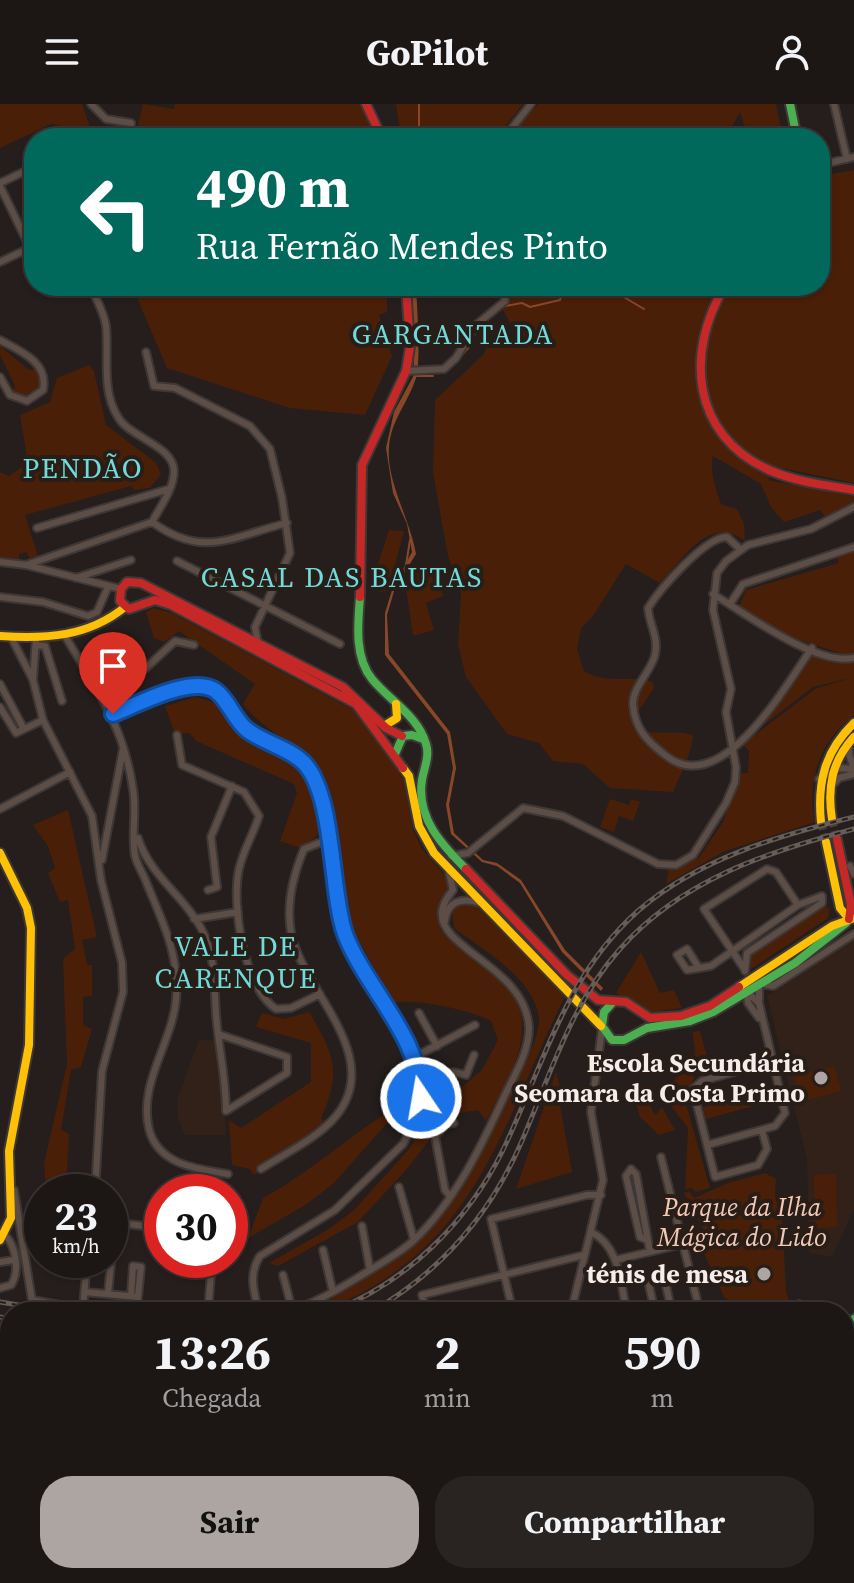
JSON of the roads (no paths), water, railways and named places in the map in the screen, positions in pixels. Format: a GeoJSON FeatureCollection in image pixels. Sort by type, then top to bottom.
{"type":"FeatureCollection","features":[{"type":"Feature","properties":{"kind":"street"},"geometry":{"type":"LineString","coordinates":[[91,104],[106,119],[131,123],[130,128]]}},
{"type":"Feature","properties":{"kind":"street"},"geometry":{"type":"LineString","coordinates":[[366,104],[377,128]]}},
{"type":"Feature","properties":{"kind":"street"},"geometry":{"type":"LineString","coordinates":[[512,128],[531,104]]}},
{"type":"Feature","properties":{"kind":"street"},"geometry":{"type":"LineString","coordinates":[[790,104],[795,128]]}},
{"type":"Feature","properties":{"kind":"street"},"geometry":{"type":"LineString","coordinates":[[830,163],[850,158],[834,104]]}},
{"type":"Feature","properties":{"kind":"street"},"geometry":{"type":"LineString","coordinates":[[24,172],[0,184],[24,231]]}},
{"type":"Feature","properties":{"kind":"street"},"geometry":{"type":"LineString","coordinates":[[0,262],[24,251]]}},
{"type":"Feature","properties":{"kind":"street"},"geometry":{"type":"LineString","coordinates":[[26,565],[152,522],[169,489],[174,469],[169,458],[127,429],[113,407],[107,380],[106,323],[94,296]]}},
{"type":"Feature","properties":{"kind":"street"},"geometry":{"type":"LineString","coordinates":[[407,296],[409,371],[362,465],[363,543],[357,637],[370,677],[418,726],[426,742],[426,758],[420,778],[425,810],[436,838],[449,856],[567,975],[598,1000],[616,1001],[638,1009],[650,1018],[681,1016],[718,1002],[755,982],[832,926],[852,918]]}},
{"type":"Feature","properties":{"kind":"street"},"geometry":{"type":"LineString","coordinates":[[409,371],[444,369],[456,358],[476,325],[505,301],[505,296]]}},
{"type":"Feature","properties":{"kind":"street"},"geometry":{"type":"LineString","coordinates":[[719,296],[706,318],[698,357],[700,385],[714,422],[735,448],[770,471],[854,490]]}},
{"type":"Feature","properties":{"kind":"street"},"geometry":{"type":"LineString","coordinates":[[0,377],[10,395],[27,401],[43,390],[45,382],[37,363],[1,341]]}},
{"type":"Feature","properties":{"kind":"street"},"geometry":{"type":"LineString","coordinates":[[146,352],[154,386],[175,388],[250,426],[262,436],[270,449],[287,523],[288,562],[255,627],[241,635]]}},
{"type":"Feature","properties":{"kind":"street"},"geometry":{"type":"LineString","coordinates":[[37,528],[169,489]]}},
{"type":"Feature","properties":{"kind":"street"},"geometry":{"type":"LineString","coordinates":[[449,856],[468,853],[523,808],[563,816],[658,864],[676,865],[696,853],[735,782],[734,746],[726,712],[731,689],[715,626],[713,594],[717,573],[741,550],[811,529],[854,507]]}},
{"type":"Feature","properties":{"kind":"street"},"geometry":{"type":"LineString","coordinates":[[152,522],[184,542],[200,544],[287,523]]}},
{"type":"Feature","properties":{"kind":"street"},"geometry":{"type":"LineString","coordinates":[[741,550],[727,537],[713,540],[657,594],[648,608],[656,641],[655,657],[639,684],[633,706],[644,737],[672,761],[696,766],[734,746],[758,727],[812,648]]}},
{"type":"Feature","properties":{"kind":"street"},"geometry":{"type":"LineString","coordinates":[[730,604],[738,588],[746,583],[854,547]]}},
{"type":"Feature","properties":{"kind":"street"},"geometry":{"type":"LineString","coordinates":[[54,574],[50,563],[60,552]]}},
{"type":"Feature","properties":{"kind":"street"},"geometry":{"type":"LineString","coordinates":[[76,578],[131,560]]}},
{"type":"Feature","properties":{"kind":"street"},"geometry":{"type":"LineString","coordinates":[[177,561],[340,644]]}},
{"type":"Feature","properties":{"kind":"street"},"geometry":{"type":"LineString","coordinates":[[0,562],[26,565],[108,587],[121,589],[132,581],[144,586],[357,695],[384,726],[426,742]]}},
{"type":"Feature","properties":{"kind":"street"},"geometry":{"type":"LineString","coordinates":[[144,586],[147,595],[145,604]]}},
{"type":"Feature","properties":{"kind":"street"},"geometry":{"type":"LineString","coordinates":[[0,597],[43,602],[88,616],[97,612],[108,587]]}},
{"type":"Feature","properties":{"kind":"street"},"geometry":{"type":"LineString","coordinates":[[121,589],[120,601],[125,607],[137,609],[155,600],[171,605],[356,704],[409,776],[422,835],[448,869],[613,1040],[624,1041],[637,1032],[694,1019],[728,1004],[747,992],[755,982]]}},
{"type":"Feature","properties":{"kind":"street"},"geometry":{"type":"LineString","coordinates":[[713,594],[788,641],[840,659],[854,658]]}},
{"type":"Feature","properties":{"kind":"street"},"geometry":{"type":"LineString","coordinates":[[0,636],[36,641],[65,636],[113,617],[125,607]]}},
{"type":"Feature","properties":{"kind":"street"},"geometry":{"type":"LineString","coordinates":[[255,627],[258,644]]}},
{"type":"Feature","properties":{"kind":"street"},"geometry":{"type":"LineString","coordinates":[[65,636],[100,689],[124,746],[134,792],[135,856],[173,946],[177,968],[176,1003],[152,1078],[147,1109],[149,1131],[159,1148],[176,1163],[228,1174]]}},
{"type":"Feature","properties":{"kind":"street"},"geometry":{"type":"LineString","coordinates":[[11,637],[33,680]]}},
{"type":"Feature","properties":{"kind":"street"},"geometry":{"type":"LineString","coordinates":[[36,641],[33,680],[43,720],[92,816],[101,880],[121,952],[123,992],[102,1071],[96,1174]]}},
{"type":"Feature","properties":{"kind":"street"},"geometry":{"type":"LineString","coordinates":[[36,641],[45,646],[62,701]]}},
{"type":"Feature","properties":{"kind":"street"},"geometry":{"type":"LineString","coordinates":[[100,689],[146,668],[175,641],[194,645]]}},
{"type":"Feature","properties":{"kind":"street"},"geometry":{"type":"LineString","coordinates":[[82,664],[127,645]]}},
{"type":"Feature","properties":{"kind":"street"},"geometry":{"type":"LineString","coordinates":[[25,669],[34,669]]}},
{"type":"Feature","properties":{"kind":"street"},"geometry":{"type":"LineString","coordinates":[[0,684],[24,729]]}},
{"type":"Feature","properties":{"kind":"street"},"geometry":{"type":"LineString","coordinates":[[113,714],[185,686],[212,689],[248,731],[306,766],[314,780],[329,839],[346,935],[413,1058],[421,1087],[416,1123],[403,1144],[335,1210],[260,1256],[252,1278],[257,1302]]}},
{"type":"Feature","properties":{"kind":"street"},"geometry":{"type":"LineString","coordinates":[[384,726],[397,718],[396,704]]}},
{"type":"Feature","properties":{"kind":"street"},"geometry":{"type":"LineString","coordinates":[[396,704],[406,735]]}},
{"type":"Feature","properties":{"kind":"street"},"geometry":{"type":"LineString","coordinates":[[0,707],[13,731],[43,720]]}},
{"type":"Feature","properties":{"kind":"street"},"geometry":{"type":"LineString","coordinates":[[821,822],[819,779],[833,745],[854,723]]}},
{"type":"Feature","properties":{"kind":"street"},"geometry":{"type":"LineString","coordinates":[[177,735],[182,765],[244,792],[259,816],[239,868],[238,912],[248,970],[265,1002],[276,1009],[291,1008],[320,994]]}},
{"type":"Feature","properties":{"kind":"street"},"geometry":{"type":"LineString","coordinates":[[397,759],[396,744],[406,735]]}},
{"type":"Feature","properties":{"kind":"street"},"geometry":{"type":"LineString","coordinates":[[832,819],[829,790],[833,770],[852,740]]}},
{"type":"Feature","properties":{"kind":"street"},"geometry":{"type":"LineString","coordinates":[[852,740],[854,771]]}},
{"type":"Feature","properties":{"kind":"street"},"geometry":{"type":"LineString","coordinates":[[101,866],[124,746]]}},
{"type":"Feature","properties":{"kind":"street"},"geometry":{"type":"LineString","coordinates":[[397,759],[414,767],[426,758]]}},
{"type":"Feature","properties":{"kind":"street"},"geometry":{"type":"LineString","coordinates":[[819,779],[833,770],[854,771]]}},
{"type":"Feature","properties":{"kind":"street"},"geometry":{"type":"LineString","coordinates":[[829,790],[839,778],[854,771]]}},
{"type":"Feature","properties":{"kind":"street"},"geometry":{"type":"LineString","coordinates":[[0,809],[70,772]]}},
{"type":"Feature","properties":{"kind":"street"},"geometry":{"type":"LineString","coordinates":[[208,890],[217,887],[211,837],[232,786]]}},
{"type":"Feature","properties":{"kind":"street"},"geometry":{"type":"LineString","coordinates":[[137,834],[157,875],[194,919],[213,957],[218,1034],[226,1074],[226,1111],[287,1073],[287,1057],[218,1034]]}},
{"type":"Feature","properties":{"kind":"street"},"geometry":{"type":"LineString","coordinates":[[261,1169],[323,1128],[336,1116],[346,1098],[350,1059],[345,1041],[294,945],[289,917],[293,886],[304,849],[329,839]]}},
{"type":"Feature","properties":{"kind":"street"},"geometry":{"type":"LineString","coordinates":[[837,839],[852,918]]}},
{"type":"Feature","properties":{"kind":"street"},"geometry":{"type":"LineString","coordinates":[[826,842],[840,908],[852,918]]}},
{"type":"Feature","properties":{"kind":"street"},"geometry":{"type":"LineString","coordinates":[[0,853],[2,863],[27,908],[31,928],[29,1045],[9,1157],[11,1218],[2,1238],[11,1241],[14,1282],[0,1288]]}},
{"type":"Feature","properties":{"kind":"street"},"geometry":{"type":"LineString","coordinates":[[465,872],[468,853]]}},
{"type":"Feature","properties":{"kind":"street"},"geometry":{"type":"LineString","coordinates":[[850,866],[854,874]]}},
{"type":"Feature","properties":{"kind":"street"},"geometry":{"type":"LineString","coordinates":[[311,1302],[370,1270],[414,1240],[449,1195],[493,1121],[526,1049],[529,1026],[523,1000],[510,982],[461,944],[444,925],[442,908],[453,884],[448,869]]}},
{"type":"Feature","properties":{"kind":"street"},"geometry":{"type":"LineString","coordinates":[[707,1145],[779,1123],[786,1110],[755,982],[704,909],[767,869],[776,872],[798,905]]}},
{"type":"Feature","properties":{"kind":"street"},"geometry":{"type":"LineString","coordinates":[[699,968],[711,966],[798,905],[818,895],[823,898],[822,903],[747,953],[745,971]]}},
{"type":"Feature","properties":{"kind":"street"},"geometry":{"type":"LineString","coordinates":[[444,925],[447,910],[456,902],[466,899],[482,904]]}},
{"type":"Feature","properties":{"kind":"street"},"geometry":{"type":"LineString","coordinates":[[194,919],[238,912]]}},
{"type":"Feature","properties":{"kind":"street"},"geometry":{"type":"LineString","coordinates":[[755,982],[774,986],[854,934]]}},
{"type":"Feature","properties":{"kind":"street"},"geometry":{"type":"LineString","coordinates":[[747,992],[759,1003]]}},
{"type":"Feature","properties":{"kind":"street"},"geometry":{"type":"LineString","coordinates":[[747,992],[748,1003],[763,1025]]}},
{"type":"Feature","properties":{"kind":"street"},"geometry":{"type":"LineString","coordinates":[[573,1302],[601,1195],[603,1180],[591,1112],[605,1008],[616,1001]]}},
{"type":"Feature","properties":{"kind":"street"},"geometry":{"type":"LineString","coordinates":[[728,1004],[748,1003]]}},
{"type":"Feature","properties":{"kind":"street"},"geometry":{"type":"LineString","coordinates":[[637,1032],[638,1009]]}},
{"type":"Feature","properties":{"kind":"street"},"geometry":{"type":"LineString","coordinates":[[419,1013],[437,1046]]}},
{"type":"Feature","properties":{"kind":"street"},"geometry":{"type":"LineString","coordinates":[[413,1058],[475,1025]]}},
{"type":"Feature","properties":{"kind":"street"},"geometry":{"type":"LineString","coordinates":[[600,1052],[613,1040]]}},
{"type":"Feature","properties":{"kind":"street"},"geometry":{"type":"LineString","coordinates":[[421,1087],[453,1072],[466,1075],[474,1055]]}},
{"type":"Feature","properties":{"kind":"street"},"geometry":{"type":"LineString","coordinates":[[762,1130],[767,1149],[758,1165],[715,1177],[693,1093],[695,1085],[773,1061]]}},
{"type":"Feature","properties":{"kind":"street"},"geometry":{"type":"LineString","coordinates":[[449,1195],[445,1190],[435,1136],[446,1124],[454,1123]]}},
{"type":"Feature","properties":{"kind":"street"},"geometry":{"type":"LineString","coordinates":[[9,1157],[32,1300],[43,1302]]}},
{"type":"Feature","properties":{"kind":"street"},"geometry":{"type":"LineString","coordinates":[[661,1157],[698,1302]]}},
{"type":"Feature","properties":{"kind":"street"},"geometry":{"type":"LineString","coordinates":[[647,1240],[640,1237],[625,1174],[631,1169],[636,1174],[650,1252]]}},
{"type":"Feature","properties":{"kind":"street"},"geometry":{"type":"LineString","coordinates":[[399,1187],[409,1234],[414,1240]]}},
{"type":"Feature","properties":{"kind":"street"},"geometry":{"type":"LineString","coordinates":[[511,1302],[491,1219],[587,1195],[601,1195]]}},
{"type":"Feature","properties":{"kind":"street"},"geometry":{"type":"LineString","coordinates":[[362,1226],[370,1270]]}},
{"type":"Feature","properties":{"kind":"street"},"geometry":{"type":"LineString","coordinates":[[591,1232],[609,1243],[625,1302]]}},
{"type":"Feature","properties":{"kind":"street"},"geometry":{"type":"LineString","coordinates":[[615,1260],[683,1244]]}},
{"type":"Feature","properties":{"kind":"street"},"geometry":{"type":"LineString","coordinates":[[323,1250],[333,1292]]}},
{"type":"Feature","properties":{"kind":"street"},"geometry":{"type":"LineString","coordinates":[[424,1302],[422,1295],[584,1255]]}},
{"type":"Feature","properties":{"kind":"street"},"geometry":{"type":"LineString","coordinates":[[0,1262],[14,1260]]}},
{"type":"Feature","properties":{"kind":"street"},"geometry":{"type":"LineString","coordinates":[[283,1275],[290,1302]]}},
{"type":"Feature","properties":{"kind":"street"},"geometry":{"type":"LineString","coordinates":[[653,1302],[648,1281],[664,1277],[670,1302]]}},
{"type":"Feature","properties":{"kind":"street"},"geometry":{"type":"LineString","coordinates":[[84,1302],[86,1278]]}},
{"type":"Feature","properties":{"kind":"street"},"geometry":{"type":"LineString","coordinates":[[108,1294],[110,1278]]}},
{"type":"Feature","properties":{"kind":"street"},"geometry":{"type":"LineString","coordinates":[[209,1302],[211,1278]]}},
{"type":"Feature","properties":{"kind":"street"},"geometry":{"type":"LineString","coordinates":[[85,1292],[134,1296],[135,1302]]}},
{"type":"Feature","properties":{"kind":"waterway"},"geometry":{"type":"LineString","coordinates":[[419,104],[419,128]]}},
{"type":"Feature","properties":{"kind":"waterway"},"geometry":{"type":"LineString","coordinates":[[505,306],[522,303],[530,307],[560,300],[561,296]]}},
{"type":"Feature","properties":{"kind":"waterway"},"geometry":{"type":"LineString","coordinates":[[622,296],[644,309]]}},
{"type":"Feature","properties":{"kind":"waterway"},"geometry":{"type":"LineString","coordinates":[[448,370],[471,345]]}},
{"type":"Feature","properties":{"kind":"waterway"},"geometry":{"type":"LineString","coordinates":[[415,376],[433,376]]}},
{"type":"Feature","properties":{"kind":"waterway"},"geometry":{"type":"LineString","coordinates":[[406,565],[410,540]]}},
{"type":"Feature","properties":{"kind":"tunnel"},"geometry":{"type":"LineString","coordinates":[[832,819],[837,839]]}},
{"type":"Feature","properties":{"kind":"tunnel"},"geometry":{"type":"LineString","coordinates":[[821,822],[826,842]]}},
{"type":"Feature","properties":{"kind":"railway"},"geometry":{"type":"LineString","coordinates":[[353,1302],[409,1267],[432,1247],[472,1202],[503,1150],[574,992],[614,935],[639,910],[688,876],[741,851],[854,817]]}},
{"type":"Feature","properties":{"kind":"railway"},"geometry":{"type":"LineString","coordinates":[[387,1302],[419,1279],[460,1240],[494,1194],[521,1143],[574,1017],[620,949],[670,904],[727,872],[789,848],[854,829]]}},
{"type":"Feature","properties":{"kind":"place","name":"Escola Secundária Seomara da Costa Primo"},"geometry":{"type":"Point","coordinates":[821,1078]}},
{"type":"Feature","properties":{"kind":"place","name":"ténis de mesa"},"geometry":{"type":"Point","coordinates":[764,1274]}},
{"type":"Feature","properties":{"kind":"district","name":"GARGANTADA"},"geometry":{"type":"Point","coordinates":[453,334]}},
{"type":"Feature","properties":{"kind":"district","name":"PENDÃO"},"geometry":{"type":"Point","coordinates":[83,468]}},
{"type":"Feature","properties":{"kind":"district","name":"CASAL DAS BAUTAS"},"geometry":{"type":"Point","coordinates":[342,577]}},
{"type":"Feature","properties":{"kind":"district","name":"VALE DE CARENQUE"},"geometry":{"type":"Point","coordinates":[236,962]}},
{"type":"Feature","properties":{"kind":"park label","name":"Parque da Ilha Mágica do Lido"},"geometry":{"type":"Point","coordinates":[742,1222]}}]}
